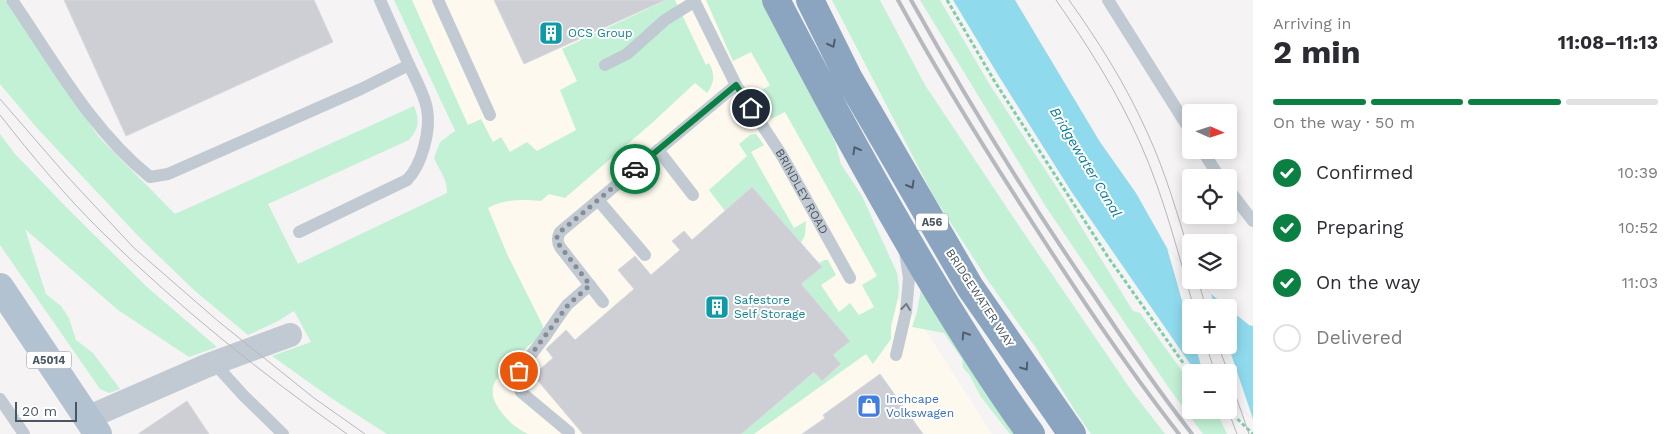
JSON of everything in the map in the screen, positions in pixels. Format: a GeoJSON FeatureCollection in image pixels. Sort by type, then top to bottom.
{"type":"FeatureCollection","features":[{"type":"Feature","properties":{"kind":"highway","name":"A56"},"geometry":{"type":"LineString","coordinates":[[776,0],[821,87],[902,232],[955,321],[1031,434]]}},
{"type":"Feature","properties":{"kind":"highway","name":"BRIDGEWATER WAY"},"geometry":{"type":"LineString","coordinates":[[810,0],[848,77],[970,287],[1072,434]]}},
{"type":"Feature","properties":{"kind":"main road","name":"A5014"},"geometry":{"type":"LineString","coordinates":[[0,287],[93,426]]}},
{"type":"Feature","properties":{"kind":"street"},"geometry":{"type":"LineString","coordinates":[[93,426],[210,365],[290,335]]}},
{"type":"Feature","properties":{"kind":"lane"},"geometry":{"type":"LineString","coordinates":[[12,0],[93,119],[135,166],[150,177],[168,174],[361,89],[410,65]]}},
{"type":"Feature","properties":{"kind":"lane"},"geometry":{"type":"LineString","coordinates":[[299,232],[407,180],[418,163],[425,144],[428,120],[427,109],[410,65],[380,0]]}},
{"type":"Feature","properties":{"kind":"lane"},"geometry":{"type":"LineString","coordinates":[[438,0],[490,115]]}},
{"type":"Feature","properties":{"kind":"lane"},"geometry":{"type":"LineString","coordinates":[[1108,0],[1182,118]]}},
{"type":"Feature","properties":{"kind":"lane"},"geometry":{"type":"LineString","coordinates":[[605,65],[627,54],[665,20],[694,1]]}},
{"type":"Feature","properties":{"kind":"lane","name":"BRINDLEY ROAD"},"geometry":{"type":"LineString","coordinates":[[694,1],[736,85],[781,154],[850,278]]}},
{"type":"Feature","properties":{"kind":"lane"},"geometry":{"type":"LineString","coordinates":[[603,302],[560,247],[557,237],[560,232],[736,85]]}},
{"type":"Feature","properties":{"kind":"lane"},"geometry":{"type":"LineString","coordinates":[[658,150],[693,195]]}},
{"type":"Feature","properties":{"kind":"lane"},"geometry":{"type":"LineString","coordinates":[[598,200],[645,255]]}},
{"type":"Feature","properties":{"kind":"lane"},"geometry":{"type":"LineString","coordinates":[[1237,200],[1253,221]]}},
{"type":"Feature","properties":{"kind":"lane"},"geometry":{"type":"LineString","coordinates":[[896,355],[906,312],[909,278],[902,232]]}},
{"type":"Feature","properties":{"kind":"lane"},"geometry":{"type":"LineString","coordinates":[[569,432],[521,392],[516,380],[519,371],[556,319],[590,285]]}},
{"type":"Feature","properties":{"kind":"lane"},"geometry":{"type":"LineString","coordinates":[[210,365],[283,434]]}},
{"type":"Feature","properties":{"kind":"lane"},"geometry":{"type":"LineString","coordinates":[[0,399],[24,434]]}},
{"type":"Feature","properties":{"kind":"path"},"geometry":{"type":"LineString","coordinates":[[947,0],[995,82],[1108,257],[1184,364]]}},
{"type":"Feature","properties":{"kind":"path"},"geometry":{"type":"LineString","coordinates":[[1237,419],[1253,434]]}},
{"type":"Feature","properties":{"kind":"shaded area"},"geometry":{"type":"Polygon","coordinates":[[[397,0],[706,0],[733,60],[751,52],[877,276],[925,329],[992,434],[527,434],[509,422],[493,399],[493,386],[497,378],[543,333],[543,326],[507,254],[397,0]]]}},
{"type":"Feature","properties":{"kind":"green space"},"geometry":{"type":"Polygon","coordinates":[[[0,0],[5,0],[98,136],[175,214],[414,106],[418,124],[409,140],[268,204],[298,264],[447,193],[444,179],[434,158],[440,142],[455,131],[394,0],[412,0],[468,125],[481,119],[493,142],[501,137],[510,152],[527,142],[537,151],[576,130],[560,90],[577,81],[562,49],[662,2],[662,0],[675,0],[706,65],[709,63],[711,67],[713,78],[712,85],[707,93],[695,83],[565,198],[549,194],[541,201],[514,200],[488,208],[507,254],[543,326],[543,333],[500,374],[493,387],[493,397],[501,412],[513,425],[528,434],[387,434],[331,398],[272,356],[311,342],[294,311],[248,335],[195,291],[141,239],[37,128],[0,84],[0,0]]]}},
{"type":"Feature","properties":{"kind":"green space"},"geometry":{"type":"Polygon","coordinates":[[[706,0],[763,0],[817,103],[835,142],[841,164],[862,196],[897,273],[899,287],[891,327],[891,339],[873,364],[866,354],[754,434],[741,434],[814,372],[822,381],[841,365],[833,355],[850,341],[801,284],[822,267],[819,263],[828,260],[836,275],[821,285],[839,312],[850,303],[859,315],[874,307],[862,285],[877,276],[785,112],[771,119],[757,93],[770,85],[751,52],[733,61],[706,0]]]}},
{"type":"Feature","properties":{"kind":"green space"},"geometry":{"type":"Polygon","coordinates":[[[832,0],[880,0],[925,85],[1131,390],[1165,434],[1091,434],[1036,348],[989,282],[934,197],[832,0]]]}},
{"type":"Feature","properties":{"kind":"green space"},"geometry":{"type":"Polygon","coordinates":[[[920,0],[940,0],[990,85],[1063,197],[1133,311],[1140,313],[1182,371],[1182,406],[1046,207],[920,0]]]}},
{"type":"Feature","properties":{"kind":"green space"},"geometry":{"type":"Polygon","coordinates":[[[0,134],[15,154],[148,288],[217,347],[189,357],[118,310],[25,229],[46,294],[61,306],[69,318],[76,340],[93,353],[120,389],[109,393],[100,389],[0,245],[0,134]]]}},
{"type":"Feature","properties":{"kind":"green space"},"geometry":{"type":"Polygon","coordinates":[[[756,134],[764,145],[751,152],[794,228],[806,221],[805,235],[801,243],[752,187],[725,211],[709,190],[747,156],[739,144],[750,135],[756,134]]]}},
{"type":"Feature","properties":{"kind":"green space"},"geometry":{"type":"Polygon","coordinates":[[[921,289],[1018,434],[1010,434],[981,397],[969,374],[963,368],[962,359],[944,333],[912,327],[921,289]]]}},
{"type":"Feature","properties":{"kind":"green space"},"geometry":{"type":"Polygon","coordinates":[[[1192,419],[1220,419],[1227,434],[1203,434],[1192,419]]]}},
{"type":"Feature","properties":{"kind":"water","name":"Bridgewater Canal"},"geometry":{"type":"Polygon","coordinates":[[[953,0],[1015,0],[1100,142],[1136,193],[1167,248],[1182,264],[1182,289],[1206,289],[1217,299],[1182,299],[1182,352],[1071,191],[953,0]]]}},
{"type":"Feature","properties":{"kind":"water"},"geometry":{"type":"Polygon","coordinates":[[[1237,315],[1253,326],[1253,419],[1237,406],[1237,364],[1190,364],[1183,354],[1237,354],[1237,315]]]}},
{"type":"Feature","properties":{"kind":"pier"},"geometry":{"type":"Polygon","coordinates":[[[1167,248],[1182,264],[1182,289],[1206,289],[1213,299],[1182,300],[1167,248]]]}},
{"type":"Feature","properties":{"kind":"pier"},"geometry":{"type":"Polygon","coordinates":[[[1198,354],[1231,354],[1234,364],[1201,364],[1198,354]]]}},
{"type":"Feature","properties":{"kind":"pier"},"geometry":{"type":"Polygon","coordinates":[[[1237,372],[1253,419],[1237,406],[1237,372]]]}},
{"type":"Feature","properties":{"kind":"building"},"geometry":{"type":"Polygon","coordinates":[[[64,0],[314,0],[333,42],[126,136],[64,0]]]}},
{"type":"Feature","properties":{"kind":"building","name":"OCS Group"},"geometry":{"type":"Polygon","coordinates":[[[494,0],[665,0],[524,64],[494,0]]]}},
{"type":"Feature","properties":{"kind":"building","name":"Safestore Self Storage"},"geometry":{"type":"Polygon","coordinates":[[[752,187],[822,267],[801,284],[850,341],[833,355],[841,364],[822,381],[814,372],[741,434],[583,434],[533,375],[553,358],[546,349],[566,330],[575,340],[634,289],[618,270],[635,256],[651,275],[680,250],[672,241],[684,231],[692,240],[752,187]]]}},
{"type":"Feature","properties":{"kind":"building","name":"Inchcape Volkswagen"},"geometry":{"type":"Polygon","coordinates":[[[880,374],[923,434],[802,434],[825,418],[823,415],[880,374]]]}},
{"type":"Feature","properties":{"kind":"building"},"geometry":{"type":"Polygon","coordinates":[[[187,401],[209,434],[138,434],[187,401]]]}},
{"type":"Feature","properties":{"kind":"tram line"},"geometry":{"type":"LineString","coordinates":[[1056,0],[1102,70],[1123,107],[1141,145],[1164,205],[1191,299]]}},
{"type":"Feature","properties":{"kind":"tram line"},"geometry":{"type":"LineString","coordinates":[[1069,0],[1111,64],[1139,115],[1166,179],[1183,234]]}},
{"type":"Feature","properties":{"kind":"tram line"},"geometry":{"type":"LineString","coordinates":[[0,99],[66,175],[134,248],[218,321],[314,398],[365,434]]}},
{"type":"Feature","properties":{"kind":"tram line"},"geometry":{"type":"LineString","coordinates":[[0,115],[64,192],[133,262],[222,339],[347,434]]}},
{"type":"Feature","properties":{"kind":"tram line"},"geometry":{"type":"LineString","coordinates":[[1201,289],[1203,299]]}},
{"type":"Feature","properties":{"kind":"tram line"},"geometry":{"type":"LineString","coordinates":[[1209,354],[1212,364]]}},
{"type":"Feature","properties":{"kind":"tram line"},"geometry":{"type":"LineString","coordinates":[[1221,354],[1225,364]]}},
{"type":"Feature","properties":{"kind":"tram line"},"geometry":{"type":"LineString","coordinates":[[1237,399],[1249,434]]}},
{"type":"Feature","properties":{"kind":"tram line"},"geometry":{"type":"LineString","coordinates":[[1231,419],[1237,434]]}},
{"type":"Feature","properties":{"kind":"railway"},"geometry":{"type":"LineString","coordinates":[[898,0],[958,104],[1040,234],[1117,350],[1179,434]]}},
{"type":"Feature","properties":{"kind":"railway"},"geometry":{"type":"LineString","coordinates":[[911,0],[977,113],[1046,224],[1130,349],[1192,434]]}},
{"type":"Feature","properties":{"kind":"way so far"},"geometry":{"type":"LineString","coordinates":[[519,371],[556,319],[590,285],[560,247],[557,237],[560,232],[635,169]]}},
{"type":"Feature","properties":{"kind":"place","name":"OCS Group"},"geometry":{"type":"Point","coordinates":[551,33]}},
{"type":"Feature","properties":{"kind":"place","name":"Safestore Self Storage"},"geometry":{"type":"Point","coordinates":[717,307]}},
{"type":"Feature","properties":{"kind":"place","name":"Inchcape Volkswagen"},"geometry":{"type":"Point","coordinates":[869,406]}},
{"type":"Feature","properties":{"kind":"route"},"geometry":{"type":"LineString","coordinates":[[635,169],[736,85],[751,108]]}}]}
